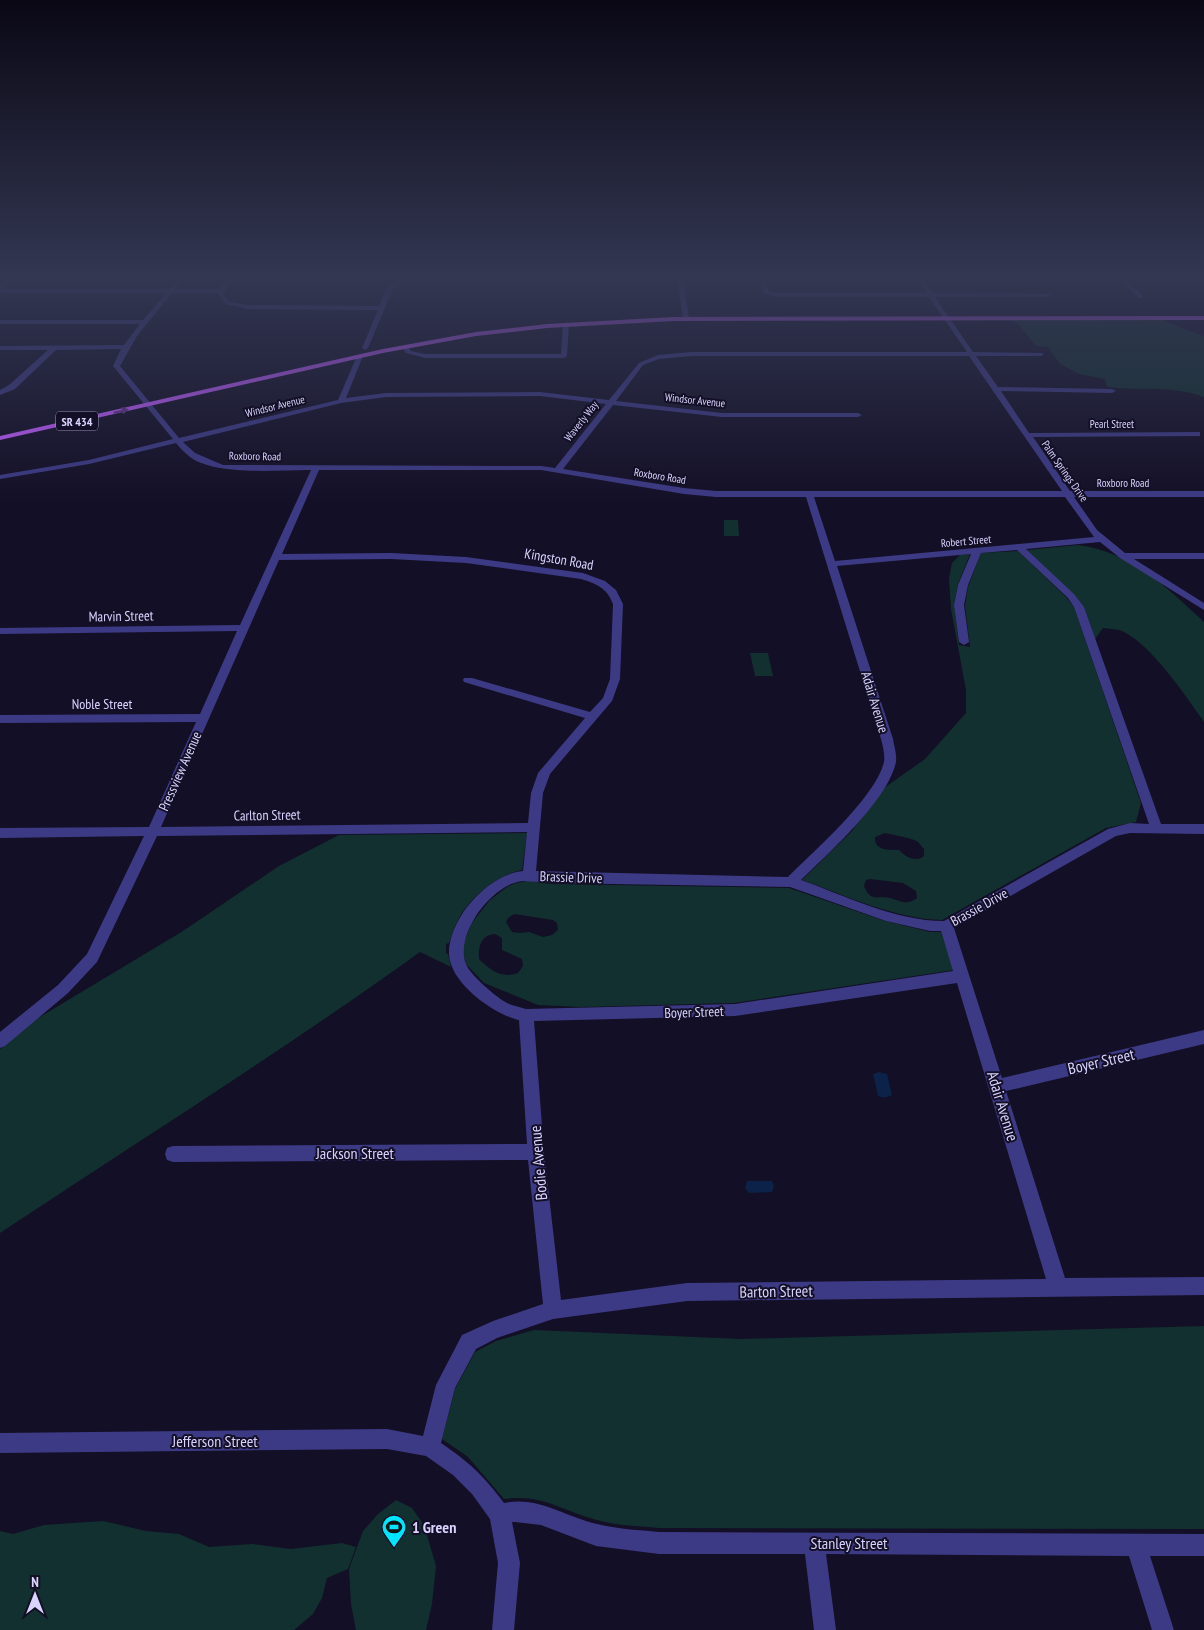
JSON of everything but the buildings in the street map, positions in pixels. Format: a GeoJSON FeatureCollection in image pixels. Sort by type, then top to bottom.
{"type":"FeatureCollection","features":[{"type":"Feature","properties":{"kind":"main road","name":"SR 434"},"geometry":{"type":"LineString","coordinates":[[10,427],[351,351]]}},
{"type":"Feature","properties":{"kind":"main road"},"geometry":{"type":"LineString","coordinates":[[308,367],[362,351]]}},
{"type":"Feature","properties":{"kind":"main road","name":"SR 434"},"geometry":{"type":"LineString","coordinates":[[2,437],[385,351]]}},
{"type":"Feature","properties":{"kind":"street"},"geometry":{"type":"LineString","coordinates":[[0,393],[12,387],[51,351]]}},
{"type":"Feature","properties":{"kind":"street","name":"Roxboro Road"},"geometry":{"type":"LineString","coordinates":[[122,351],[116,361],[116,366],[178,441],[199,459],[222,467],[315,469],[528,468],[699,493],[1204,494]]}},
{"type":"Feature","properties":{"kind":"street"},"geometry":{"type":"LineString","coordinates":[[407,351],[426,356],[564,356],[564,351]]}},
{"type":"Feature","properties":{"kind":"street","name":"Palm Springs Drive"},"geometry":{"type":"LineString","coordinates":[[971,353],[1101,539],[1123,556],[1204,607]]}},
{"type":"Feature","properties":{"kind":"street","name":"Waverly Way"},"geometry":{"type":"LineString","coordinates":[[557,471],[641,364],[648,360],[671,355],[1041,354]]}},
{"type":"Feature","properties":{"kind":"street"},"geometry":{"type":"LineString","coordinates":[[341,401],[360,356]]}},
{"type":"Feature","properties":{"kind":"street"},"geometry":{"type":"LineString","coordinates":[[995,389],[1112,391]]}},
{"type":"Feature","properties":{"kind":"street","name":"Windsor Avenue"},"geometry":{"type":"LineString","coordinates":[[0,477],[89,462],[341,401],[386,394],[540,394],[722,415],[858,415]]}},
{"type":"Feature","properties":{"kind":"street","name":"Pearl Street"},"geometry":{"type":"LineString","coordinates":[[1027,435],[1197,434]]}},
{"type":"Feature","properties":{"kind":"street","name":"Pressview Avenue"},"geometry":{"type":"LineString","coordinates":[[0,1041],[63,989],[92,958],[154,831],[315,469]]}},
{"type":"Feature","properties":{"kind":"street","name":"Adair Avenue"},"geometry":{"type":"LineString","coordinates":[[791,882],[846,827],[884,779],[890,761],[887,739],[809,494]]}},
{"type":"Feature","properties":{"kind":"street","name":"Robert Street"},"geometry":{"type":"LineString","coordinates":[[832,564],[1101,539]]}},
{"type":"Feature","properties":{"kind":"street"},"geometry":{"type":"LineString","coordinates":[[1020,548],[1071,596],[1079,607],[1156,827]]}},
{"type":"Feature","properties":{"kind":"street"},"geometry":{"type":"LineString","coordinates":[[964,642],[959,605],[963,586],[977,551]]}},
{"type":"Feature","properties":{"kind":"street","name":"Kingston Road"},"geometry":{"type":"LineString","coordinates":[[275,557],[391,556],[466,560],[583,576],[602,583],[613,592],[618,604],[615,680],[608,698],[544,774],[537,793],[529,875]]}},
{"type":"Feature","properties":{"kind":"street"},"geometry":{"type":"LineString","coordinates":[[1123,556],[1204,556]]}},
{"type":"Feature","properties":{"kind":"street","name":"Marvin Street"},"geometry":{"type":"LineString","coordinates":[[0,630],[243,628]]}},
{"type":"Feature","properties":{"kind":"street"},"geometry":{"type":"LineString","coordinates":[[468,680],[593,717]]}},
{"type":"Feature","properties":{"kind":"street","name":"Noble Street"},"geometry":{"type":"LineString","coordinates":[[0,719],[204,718]]}},
{"type":"Feature","properties":{"kind":"street","name":"Brassie Drive"},"geometry":{"type":"LineString","coordinates":[[455,948],[464,922],[485,896],[514,877],[529,875],[552,878],[791,882],[886,916],[930,926],[946,926],[1112,832],[1130,828],[1156,827],[1204,829]]}},
{"type":"Feature","properties":{"kind":"street","name":"Carlton Street"},"geometry":{"type":"LineString","coordinates":[[0,833],[534,828]]}},
{"type":"Feature","properties":{"kind":"street","name":"Adair Avenue"},"geometry":{"type":"LineString","coordinates":[[946,926],[1058,1287]]}},
{"type":"Feature","properties":{"kind":"street","name":"Boyer Street"},"geometry":{"type":"LineString","coordinates":[[455,948],[459,968],[485,995],[502,1008],[526,1015],[735,1010],[963,976]]}},
{"type":"Feature","properties":{"kind":"street","name":"Bodie Avenue"},"geometry":{"type":"LineString","coordinates":[[526,1015],[536,1152],[553,1310]]}},
{"type":"Feature","properties":{"kind":"street","name":"Boyer Street"},"geometry":{"type":"LineString","coordinates":[[997,1086],[1204,1037]]}},
{"type":"Feature","properties":{"kind":"street","name":"Jackson Street"},"geometry":{"type":"LineString","coordinates":[[173,1154],[536,1152]]}},
{"type":"Feature","properties":{"kind":"street","name":"Barton Street"},"geometry":{"type":"LineString","coordinates":[[430,1447],[446,1385],[469,1342],[494,1330],[553,1310],[688,1292],[1204,1286]]}},
{"type":"Feature","properties":{"kind":"street","name":"Jefferson Street"},"geometry":{"type":"LineString","coordinates":[[0,1442],[387,1440],[430,1447]]}},
{"type":"Feature","properties":{"kind":"street"},"geometry":{"type":"LineString","coordinates":[[430,1447],[460,1468],[479,1487],[499,1514],[506,1540],[509,1563],[503,1630]]}},
{"type":"Feature","properties":{"kind":"street","name":"Stanley Street"},"geometry":{"type":"LineString","coordinates":[[499,1514],[515,1511],[541,1514],[596,1535],[659,1544],[1204,1545]]}},
{"type":"Feature","properties":{"kind":"street"},"geometry":{"type":"LineString","coordinates":[[814,1543],[825,1630]]}},
{"type":"Feature","properties":{"kind":"street"},"geometry":{"type":"LineString","coordinates":[[1136,1544],[1163,1630]]}},
{"type":"Feature","properties":{"kind":"green space"},"geometry":{"type":"Polygon","coordinates":[[[1051,351],[1204,351],[1204,397],[1167,389],[1107,387],[1105,379],[1079,374],[1060,364],[1051,351]]]}},
{"type":"Feature","properties":{"kind":"green space"},"geometry":{"type":"Polygon","coordinates":[[[724,520],[738,520],[739,536],[724,536],[724,520]]]}},
{"type":"Feature","properties":{"kind":"green space"},"geometry":{"type":"Polygon","coordinates":[[[1078,545],[1097,549],[1131,563],[1162,584],[1204,622],[1204,722],[1167,672],[1145,647],[1120,630],[1103,628],[1095,639],[1084,607],[1027,550],[1078,545]]]}},
{"type":"Feature","properties":{"kind":"green space"},"geometry":{"type":"Polygon","coordinates":[[[1018,551],[1074,607],[1141,803],[1136,822],[1106,828],[942,920],[924,919],[889,911],[802,880],[852,831],[884,788],[925,759],[966,713],[966,690],[951,609],[949,578],[952,563],[960,555],[970,554],[958,584],[954,604],[959,645],[970,647],[965,606],[968,587],[981,553],[1018,551]],[[885,833],[875,837],[877,845],[883,849],[899,850],[914,859],[924,856],[924,849],[917,841],[885,833]],[[866,880],[864,886],[869,895],[907,902],[917,898],[916,891],[903,883],[866,880]]]}},
{"type":"Feature","properties":{"kind":"green space"},"geometry":{"type":"Polygon","coordinates":[[[750,653],[768,653],[773,676],[755,676],[750,653]]]}},
{"type":"Feature","properties":{"kind":"green space"},"geometry":{"type":"Polygon","coordinates":[[[527,833],[522,870],[503,876],[485,888],[469,903],[458,920],[449,943],[446,944],[446,953],[448,954],[451,967],[420,952],[264,1059],[0,1233],[0,1049],[35,1020],[183,931],[279,866],[339,835],[527,833]]]}},
{"type":"Feature","properties":{"kind":"green space"},"geometry":{"type":"Polygon","coordinates":[[[528,881],[552,884],[789,888],[885,921],[930,932],[941,932],[954,970],[734,1003],[581,1007],[538,1005],[484,983],[466,964],[462,948],[471,924],[490,900],[507,887],[528,881]],[[514,914],[506,922],[512,932],[529,932],[543,937],[552,935],[558,930],[557,923],[553,920],[514,914]],[[495,934],[486,936],[481,942],[479,959],[487,967],[502,974],[512,975],[518,973],[523,966],[522,959],[502,950],[502,938],[495,934]]]}},
{"type":"Feature","properties":{"kind":"green space"},"geometry":{"type":"Polygon","coordinates":[[[1204,1326],[1204,1529],[659,1528],[620,1525],[585,1516],[541,1501],[518,1498],[504,1499],[468,1457],[442,1439],[455,1389],[475,1352],[496,1341],[534,1330],[741,1339],[1204,1326]]]}},
{"type":"Feature","properties":{"kind":"green space","name":"1 Green"},"geometry":{"type":"Polygon","coordinates":[[[396,1500],[412,1508],[424,1525],[436,1566],[432,1604],[426,1630],[356,1630],[351,1604],[349,1569],[363,1531],[378,1514],[396,1500]]]}},
{"type":"Feature","properties":{"kind":"green space"},"geometry":{"type":"Polygon","coordinates":[[[103,1521],[146,1531],[179,1534],[209,1547],[252,1544],[291,1549],[342,1543],[356,1547],[348,1569],[327,1578],[322,1598],[313,1614],[294,1630],[0,1630],[0,1531],[13,1534],[44,1525],[103,1521]]]}},
{"type":"Feature","properties":{"kind":"water"},"geometry":{"type":"Polygon","coordinates":[[[879,1072],[887,1074],[892,1095],[878,1096],[873,1074],[879,1072]]]}},
{"type":"Feature","properties":{"kind":"water"},"geometry":{"type":"Polygon","coordinates":[[[747,1181],[772,1181],[774,1186],[772,1192],[749,1193],[745,1188],[747,1181]]]}},
{"type":"Feature","properties":{"kind":"place","name":"1 Green"},"geometry":{"type":"Point","coordinates":[394,1548]}}]}
